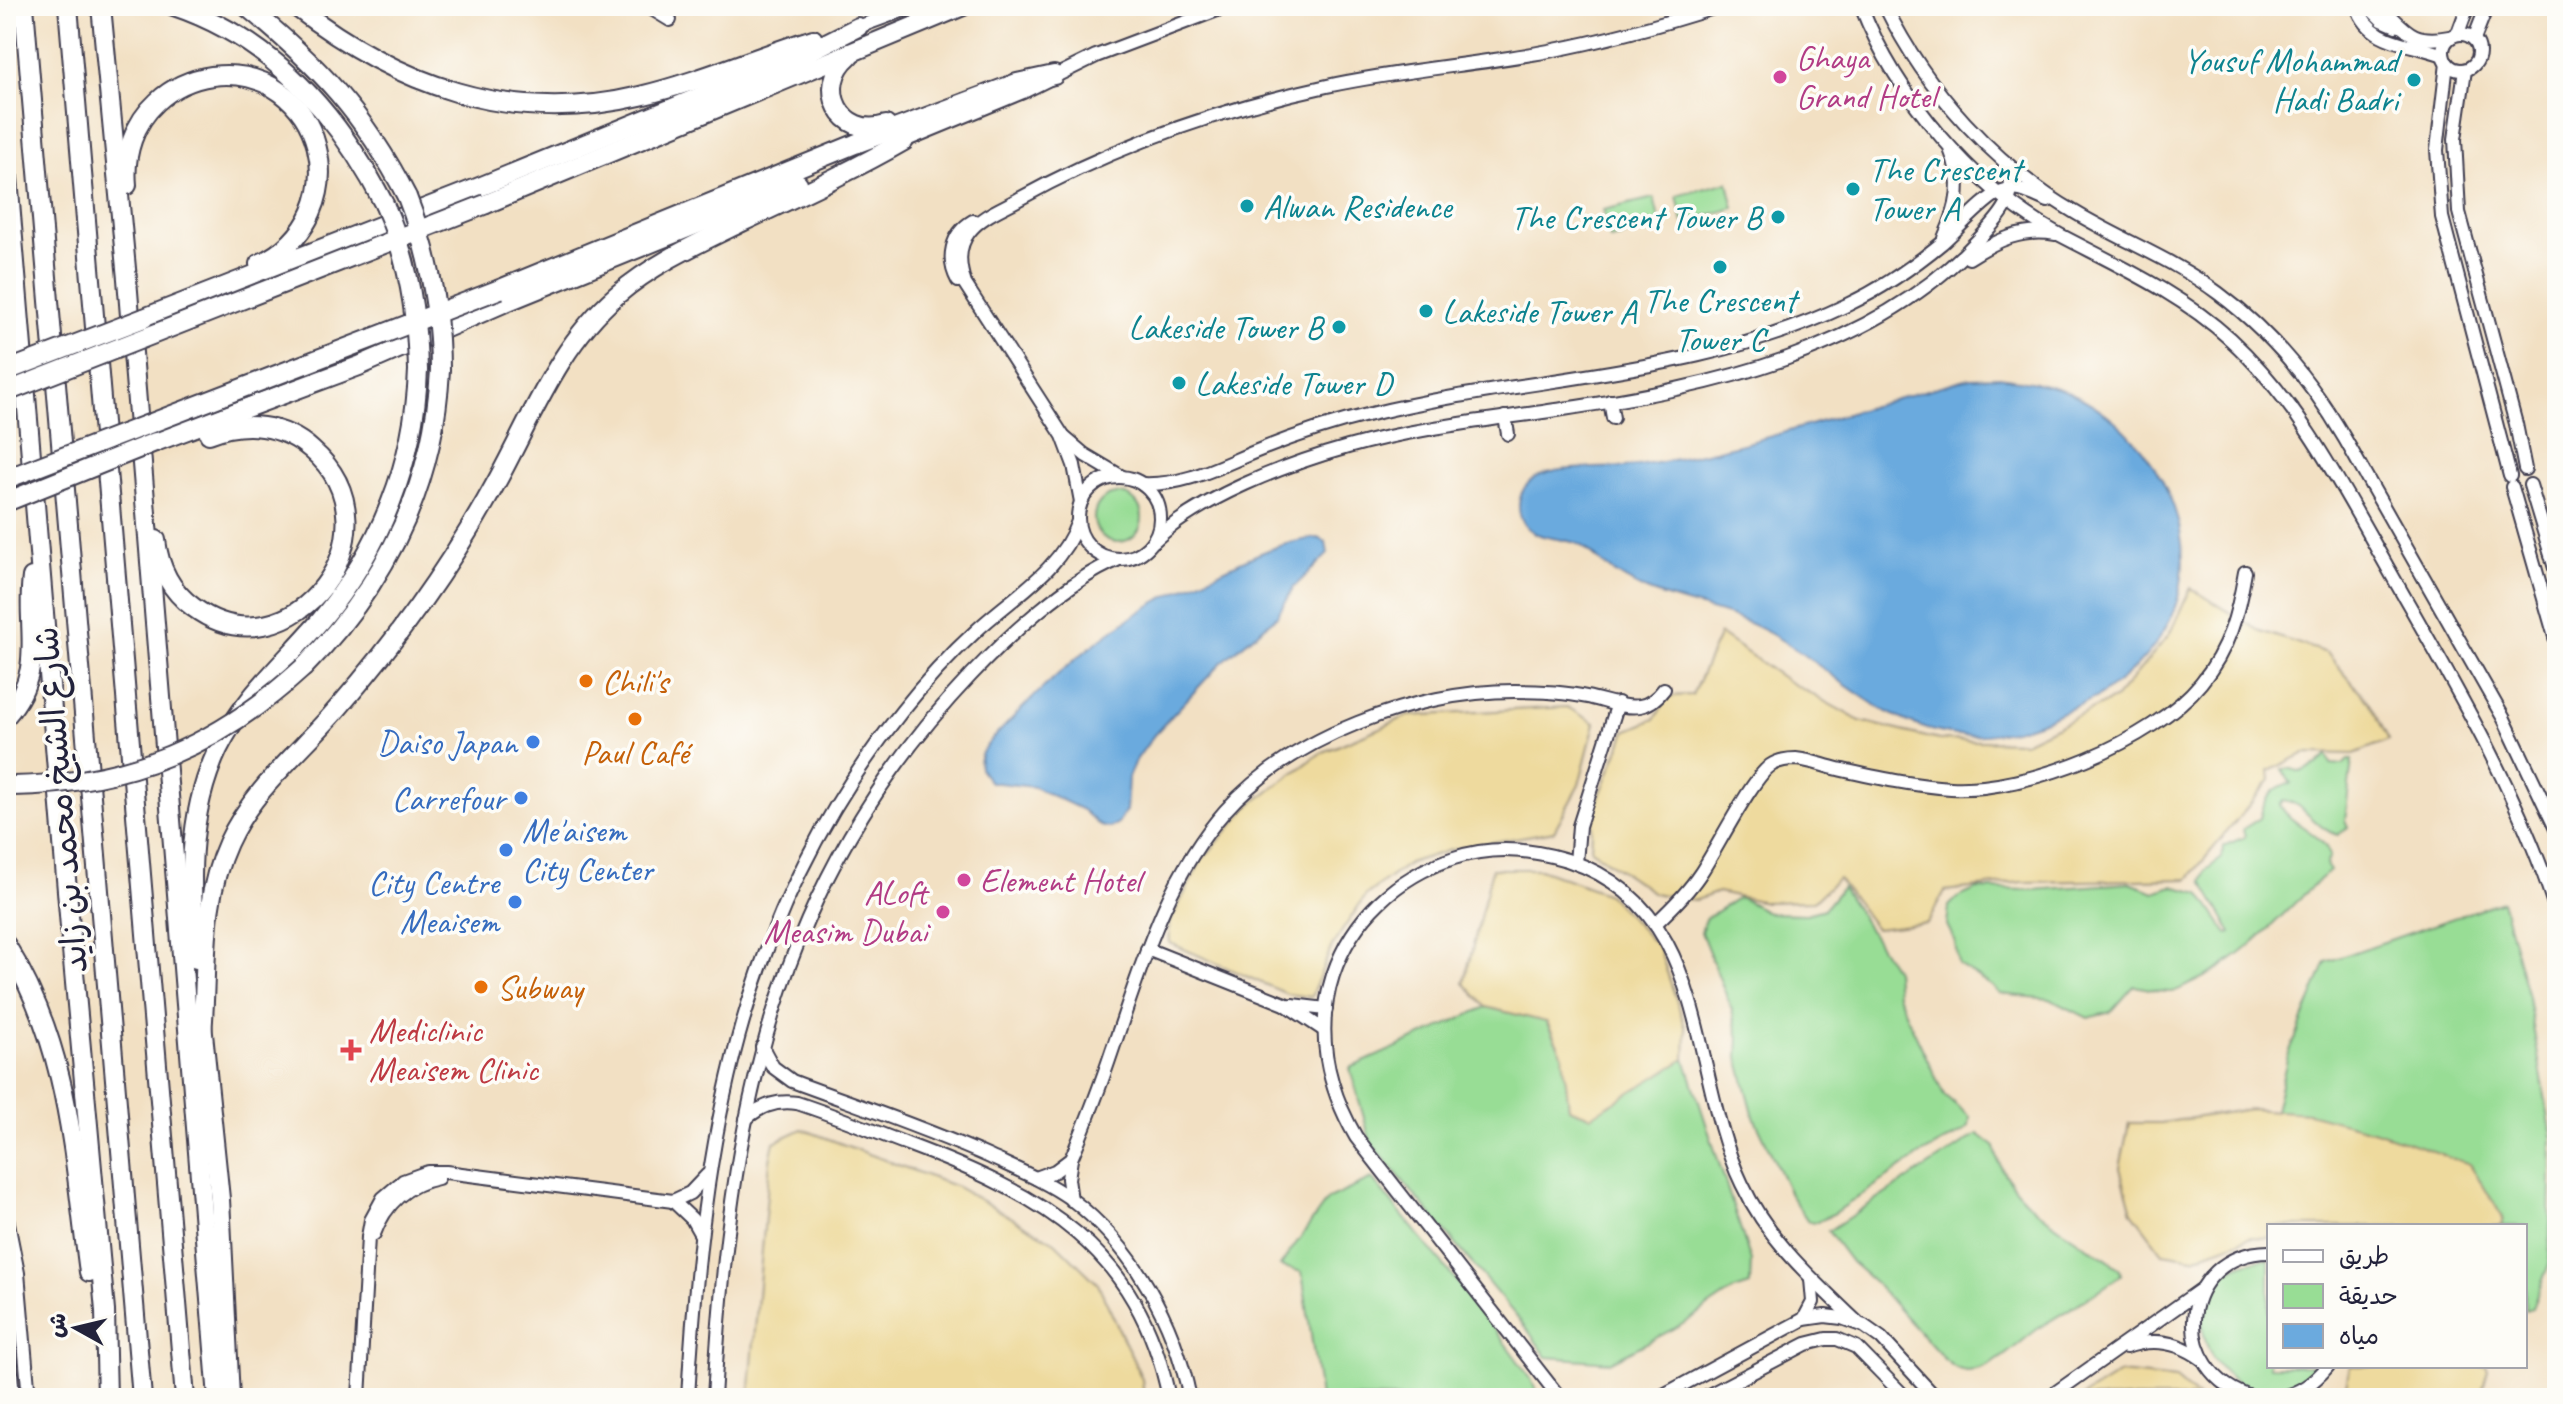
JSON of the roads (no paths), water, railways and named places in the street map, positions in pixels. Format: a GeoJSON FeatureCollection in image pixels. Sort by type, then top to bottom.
{"type":"FeatureCollection","features":[{"type":"Feature","properties":{"kind":"highway","name":"شارع الشيخ محمد بن زايد"},"geometry":{"type":"LineString","coordinates":[[24,6],[142,1398]]}},
{"type":"Feature","properties":{"kind":"highway"},"geometry":{"type":"LineString","coordinates":[[68,6],[185,1398]]}},
{"type":"Feature","properties":{"kind":"highway"},"geometry":{"type":"LineString","coordinates":[[101,6],[127,279],[218,1398]]}},
{"type":"Feature","properties":{"kind":"highway"},"geometry":{"type":"LineString","coordinates":[[175,6],[245,38],[297,80],[343,134],[384,204],[399,241],[411,289],[417,337],[415,406],[407,451],[395,494],[376,537],[337,600],[240,712],[217,751],[194,832],[190,873],[202,1033],[220,1199],[230,1398]]}},
{"type":"Feature","properties":{"kind":"highway"},"geometry":{"type":"LineString","coordinates":[[9,786],[60,784],[103,777],[180,752],[240,719],[304,667],[340,629],[369,591],[403,528],[427,461],[437,416],[439,321],[431,272],[407,197],[383,152],[338,90],[302,53],[246,6]]}},
{"type":"Feature","properties":{"kind":"highway"},"geometry":{"type":"LineString","coordinates":[[295,6],[357,50],[419,80],[485,99],[554,106],[618,100],[659,91],[775,51],[858,27]]}},
{"type":"Feature","properties":{"kind":"highway"},"geometry":{"type":"LineString","coordinates":[[6,392],[482,196],[855,52],[963,6]]}},
{"type":"Feature","properties":{"kind":"highway"},"geometry":{"type":"LineString","coordinates":[[6,371],[191,300],[482,196],[802,55],[858,27]]}},
{"type":"Feature","properties":{"kind":"highway"},"geometry":{"type":"LineString","coordinates":[[855,52],[839,66],[834,78],[834,98],[843,116],[860,127],[873,129],[927,117]]}},
{"type":"Feature","properties":{"kind":"highway"},"geometry":{"type":"LineString","coordinates":[[127,279],[131,237],[127,169],[130,146],[140,124],[163,97],[194,80],[230,75],[253,80],[284,97],[307,124],[319,157],[320,181],[315,205],[305,226],[280,252],[259,264],[214,279],[201,287],[191,300]]}},
{"type":"Feature","properties":{"kind":"highway"},"geometry":{"type":"LineString","coordinates":[[6,502],[155,442],[359,366],[503,296],[855,144],[1024,81],[1054,75]]}},
{"type":"Feature","properties":{"kind":"highway"},"geometry":{"type":"LineString","coordinates":[[202,1033],[210,898],[220,861],[236,826],[258,794],[313,737],[365,676],[428,592],[497,481],[566,352],[616,296],[667,260],[904,141]]}},
{"type":"Feature","properties":{"kind":"highway"},"geometry":{"type":"LineString","coordinates":[[6,479],[503,296],[904,141]]}},
{"type":"Feature","properties":{"kind":"highway"},"geometry":{"type":"LineString","coordinates":[[6,154],[105,1311],[104,1364]]}},
{"type":"Feature","properties":{"kind":"highway"},"geometry":{"type":"LineString","coordinates":[[6,314],[11,335],[22,354]]}},
{"type":"Feature","properties":{"kind":"highway"},"geometry":{"type":"LineString","coordinates":[[141,459],[151,486],[159,556],[167,577],[180,596],[197,610],[228,624],[262,625],[284,618],[321,592],[340,561],[347,526],[341,491],[323,460],[305,444],[285,433],[250,426],[215,431],[182,442],[155,442]]}},
{"type":"Feature","properties":{"kind":"highway"},"geometry":{"type":"LineString","coordinates":[[6,716],[22,694],[30,672],[33,648],[32,583],[40,551]]}},
{"type":"Feature","properties":{"kind":"highway"},"geometry":{"type":"LineString","coordinates":[[6,945],[35,998],[58,1062],[107,1398]]}},
{"type":"Feature","properties":{"kind":"street"},"geometry":{"type":"LineString","coordinates":[[647,6],[670,20]]}},
{"type":"Feature","properties":{"kind":"street"},"geometry":{"type":"LineString","coordinates":[[858,27],[915,6]]}},
{"type":"Feature","properties":{"kind":"street"},"geometry":{"type":"LineString","coordinates":[[904,141],[1023,92],[1096,56],[1228,6]]}},
{"type":"Feature","properties":{"kind":"street"},"geometry":{"type":"LineString","coordinates":[[688,1398],[701,1235],[709,1172],[730,1064],[758,969],[786,899],[819,832],[859,768],[909,702],[976,631],[1060,556],[1078,521],[1081,502],[1074,465],[1063,436],[971,295],[955,277],[951,266],[954,242],[968,223],[1111,154],[1255,104],[1362,79],[1510,58],[1588,43],[1720,6]]}},
{"type":"Feature","properties":{"kind":"street"},"geometry":{"type":"LineString","coordinates":[[1861,6],[1896,75],[1944,140],[1956,163],[1959,199],[1942,243]]}},
{"type":"Feature","properties":{"kind":"street"},"geometry":{"type":"LineString","coordinates":[[1885,6],[1928,80],[1947,103],[1999,156],[2073,212]]}},
{"type":"Feature","properties":{"kind":"street"},"geometry":{"type":"LineString","coordinates":[[2357,6],[2364,23],[2376,34],[2445,59],[2455,69],[2465,70],[2478,57],[2479,48],[2467,34],[2420,38],[2382,20],[2368,6]]}},
{"type":"Feature","properties":{"kind":"street"},"geometry":{"type":"LineString","coordinates":[[2381,6],[2402,30]]}},
{"type":"Feature","properties":{"kind":"street"},"geometry":{"type":"LineString","coordinates":[[2468,6],[2454,35],[2444,45],[2437,150],[2442,217],[2557,644]]}},
{"type":"Feature","properties":{"kind":"street"},"geometry":{"type":"LineString","coordinates":[[2474,39],[2487,6]]}},
{"type":"Feature","properties":{"kind":"street"},"geometry":{"type":"LineString","coordinates":[[2376,34],[2382,20]]}},
{"type":"Feature","properties":{"kind":"street"},"geometry":{"type":"LineString","coordinates":[[2465,70],[2455,139],[2459,212],[2516,424],[2525,469],[2530,474],[2530,485],[2557,575]]}},
{"type":"Feature","properties":{"kind":"street"},"geometry":{"type":"LineString","coordinates":[[1944,140],[2060,234],[2160,287],[2195,311],[2256,364],[2290,405],[2341,486],[2490,749],[2530,837],[2557,913]]}},
{"type":"Feature","properties":{"kind":"street"},"geometry":{"type":"LineString","coordinates":[[1942,275],[1994,223],[2007,194],[2009,174],[1999,156]]}},
{"type":"Feature","properties":{"kind":"street"},"geometry":{"type":"LineString","coordinates":[[1142,484],[1169,484],[1195,478],[1273,445],[1355,418],[1397,408],[1610,373],[1742,343],[1814,319],[1869,294],[1909,269],[2007,194],[2024,192],[2073,212],[2174,264],[2244,314],[2290,359],[2351,435],[2396,528],[2504,719],[2557,831]]}},
{"type":"Feature","properties":{"kind":"street"},"geometry":{"type":"LineString","coordinates":[[714,1398],[734,1180],[762,1047],[783,977],[814,901],[853,829],[898,761],[950,697],[1006,640],[1083,578],[1117,560],[1138,555],[1177,521],[1203,505],[1322,454],[1389,437],[1610,401],[1738,372],[1843,336],[1895,309],[1990,244],[2011,235],[2034,232],[2060,234]]}},
{"type":"Feature","properties":{"kind":"street"},"geometry":{"type":"LineString","coordinates":[[1607,359],[1610,373]]}},
{"type":"Feature","properties":{"kind":"street"},"geometry":{"type":"LineString","coordinates":[[1472,381],[1475,394]]}},
{"type":"Feature","properties":{"kind":"street"},"geometry":{"type":"LineString","coordinates":[[1610,401],[1613,418]]}},
{"type":"Feature","properties":{"kind":"street"},"geometry":{"type":"LineString","coordinates":[[1505,417],[1508,434]]}},
{"type":"Feature","properties":{"kind":"street"},"geometry":{"type":"LineString","coordinates":[[1063,436],[1085,455],[1142,484],[1151,492],[1160,516],[1154,541]]}},
{"type":"Feature","properties":{"kind":"street"},"geometry":{"type":"LineString","coordinates":[[2511,482],[2514,470],[2525,469]]}},
{"type":"Feature","properties":{"kind":"street"},"geometry":{"type":"LineString","coordinates":[[1081,502],[1093,485],[1113,477],[1124,477]]}},
{"type":"Feature","properties":{"kind":"street"},"geometry":{"type":"LineString","coordinates":[[2511,482],[2519,490],[2530,485]]}},
{"type":"Feature","properties":{"kind":"street"},"geometry":{"type":"LineString","coordinates":[[2396,528],[2409,520]]}},
{"type":"Feature","properties":{"kind":"street"},"geometry":{"type":"LineString","coordinates":[[1078,521],[1086,544],[1095,552],[1117,560]]}},
{"type":"Feature","properties":{"kind":"street"},"geometry":{"type":"LineString","coordinates":[[1656,923],[1691,886],[1726,834],[1757,777],[1774,763],[1796,759],[1952,788],[2024,778],[2059,769],[2133,736],[2188,697],[2212,667],[2239,613],[2245,572]]}},
{"type":"Feature","properties":{"kind":"street"},"geometry":{"type":"LineString","coordinates":[[1071,1200],[1068,1179],[1071,1159],[1147,949],[1181,877],[1226,811],[1266,776],[1314,743],[1373,716],[1455,695],[1495,691],[1552,692],[1633,706],[1647,704],[1664,689]]}},
{"type":"Feature","properties":{"kind":"street"},"geometry":{"type":"LineString","coordinates":[[1576,863],[1579,826],[1618,703]]}},
{"type":"Feature","properties":{"kind":"street"},"geometry":{"type":"LineString","coordinates":[[1554,856],[1579,826]]}},
{"type":"Feature","properties":{"kind":"street"},"geometry":{"type":"LineString","coordinates":[[1560,1398],[1356,1137],[1330,1077],[1324,1030],[1326,1009],[1334,972],[1352,935],[1381,899],[1399,885],[1439,863],[1483,851],[1519,850],[1576,863],[1625,892],[1656,923],[1681,968],[1722,1130],[1737,1174],[1765,1225],[1811,1279],[1857,1322],[1881,1338],[1936,1398]]}},
{"type":"Feature","properties":{"kind":"street"},"geometry":{"type":"LineString","coordinates":[[1147,949],[1285,1004],[1324,1030]]}},
{"type":"Feature","properties":{"kind":"street"},"geometry":{"type":"LineString","coordinates":[[1285,1004],[1326,1009]]}},
{"type":"Feature","properties":{"kind":"street"},"geometry":{"type":"LineString","coordinates":[[762,1047],[773,1067],[792,1081],[924,1129],[1036,1178],[1071,1200],[1126,1255],[1154,1297],[1176,1344],[1190,1398]]}},
{"type":"Feature","properties":{"kind":"street"},"geometry":{"type":"LineString","coordinates":[[746,1119],[754,1111],[775,1102],[797,1103],[964,1166],[1044,1207],[1089,1243],[1127,1288],[1147,1324],[1169,1398]]}},
{"type":"Feature","properties":{"kind":"street"},"geometry":{"type":"LineString","coordinates":[[1036,1178],[1055,1171],[1071,1159]]}},
{"type":"Feature","properties":{"kind":"street"},"geometry":{"type":"LineString","coordinates":[[359,1398],[371,1220],[378,1205],[395,1186],[411,1177],[428,1172],[470,1175],[673,1201],[686,1212],[701,1235]]}},
{"type":"Feature","properties":{"kind":"street"},"geometry":{"type":"LineString","coordinates":[[673,1201],[697,1187],[709,1172]]}},
{"type":"Feature","properties":{"kind":"street"},"geometry":{"type":"LineString","coordinates":[[6,1213],[29,1398]]}},
{"type":"Feature","properties":{"kind":"street"},"geometry":{"type":"LineString","coordinates":[[2048,1398],[2203,1288],[2226,1264],[2241,1256],[2267,1252]]}},
{"type":"Feature","properties":{"kind":"street"},"geometry":{"type":"LineString","coordinates":[[1804,1319],[1813,1302],[1811,1279]]}},
{"type":"Feature","properties":{"kind":"street"},"geometry":{"type":"LineString","coordinates":[[2202,1359],[2194,1331],[2194,1316],[2203,1288]]}},
{"type":"Feature","properties":{"kind":"street"},"geometry":{"type":"LineString","coordinates":[[6,1312],[13,1398]]}},
{"type":"Feature","properties":{"kind":"street"},"geometry":{"type":"LineString","coordinates":[[1658,1398],[1804,1319],[1834,1317],[1857,1322]]}},
{"type":"Feature","properties":{"kind":"street"},"geometry":{"type":"LineString","coordinates":[[1703,1398],[1806,1344],[1826,1339],[1837,1339],[1856,1347],[1906,1398]]}},
{"type":"Feature","properties":{"kind":"street"},"geometry":{"type":"LineString","coordinates":[[2112,1352],[2135,1344],[2159,1341],[2182,1347],[2202,1359],[2223,1385],[2254,1398]]}},
{"type":"Feature","properties":{"kind":"street"},"geometry":{"type":"LineString","coordinates":[[2277,1398],[2303,1390],[2326,1368]]}},
{"type":"Feature","properties":{"kind":"water"},"geometry":{"type":"Polygon","coordinates":[[[1999,377],[2069,392],[2101,410],[2129,434],[2152,463],[2170,496],[2180,531],[2183,567],[2176,603],[2160,637],[2134,668],[2095,698],[2023,728],[1991,734],[1959,735],[1918,726],[1853,691],[1771,634],[1740,619],[1644,589],[1613,571],[1578,544],[1531,531],[1520,514],[1520,500],[1525,488],[1529,482],[1545,474],[1679,459],[1970,378],[1999,377]]]}},
{"type":"Feature","properties":{"kind":"water"},"geometry":{"type":"Polygon","coordinates":[[[1318,538],[1326,542],[1328,554],[1294,587],[1277,616],[1221,663],[1154,735],[1134,763],[1128,778],[1126,811],[1118,823],[1109,828],[1100,826],[1083,810],[1034,787],[990,782],[983,773],[980,759],[991,740],[1056,676],[1094,644],[1159,600],[1241,561],[1287,544],[1318,538]]]}},
{"type":"Feature","properties":{"kind":"place","name":"Ghaya Grand Hotel"},"geometry":{"type":"Point","coordinates":[1780,77]}},
{"type":"Feature","properties":{"kind":"place","name":"Yousuf Mohammad Hadi Badri"},"geometry":{"type":"Point","coordinates":[2414,80]}},
{"type":"Feature","properties":{"kind":"place","name":"The Crescent Tower A"},"geometry":{"type":"Point","coordinates":[1853,189]}},
{"type":"Feature","properties":{"kind":"place","name":"Alwan Residence"},"geometry":{"type":"Point","coordinates":[1247,206]}},
{"type":"Feature","properties":{"kind":"place","name":"The Crescent Tower B"},"geometry":{"type":"Point","coordinates":[1778,217]}},
{"type":"Feature","properties":{"kind":"place","name":"The Crescent Tower C"},"geometry":{"type":"Point","coordinates":[1720,267]}},
{"type":"Feature","properties":{"kind":"place","name":"Lakeside Tower A"},"geometry":{"type":"Point","coordinates":[1426,311]}},
{"type":"Feature","properties":{"kind":"place","name":"Lakeside Tower B"},"geometry":{"type":"Point","coordinates":[1339,327]}},
{"type":"Feature","properties":{"kind":"place","name":"Lakeside Tower D"},"geometry":{"type":"Point","coordinates":[1179,383]}},
{"type":"Feature","properties":{"kind":"place","name":"Chili's"},"geometry":{"type":"Point","coordinates":[586,681]}},
{"type":"Feature","properties":{"kind":"place","name":"Paul Café"},"geometry":{"type":"Point","coordinates":[635,719]}},
{"type":"Feature","properties":{"kind":"place","name":"Daiso Japan"},"geometry":{"type":"Point","coordinates":[533,742]}},
{"type":"Feature","properties":{"kind":"place","name":"Carrefour"},"geometry":{"type":"Point","coordinates":[521,798]}},
{"type":"Feature","properties":{"kind":"place","name":"Me'aisem City Center"},"geometry":{"type":"Point","coordinates":[506,850]}},
{"type":"Feature","properties":{"kind":"place","name":"Element Hotel"},"geometry":{"type":"Point","coordinates":[964,880]}},
{"type":"Feature","properties":{"kind":"place","name":"City Centre Meaisem"},"geometry":{"type":"Point","coordinates":[515,902]}},
{"type":"Feature","properties":{"kind":"place","name":"ALoft Measim Dubai"},"geometry":{"type":"Point","coordinates":[943,912]}},
{"type":"Feature","properties":{"kind":"place","name":"Subway"},"geometry":{"type":"Point","coordinates":[481,987]}},
{"type":"Feature","properties":{"kind":"place","name":"Mediclinic Meaisem Clinic"},"geometry":{"type":"Point","coordinates":[351,1050]}}]}
